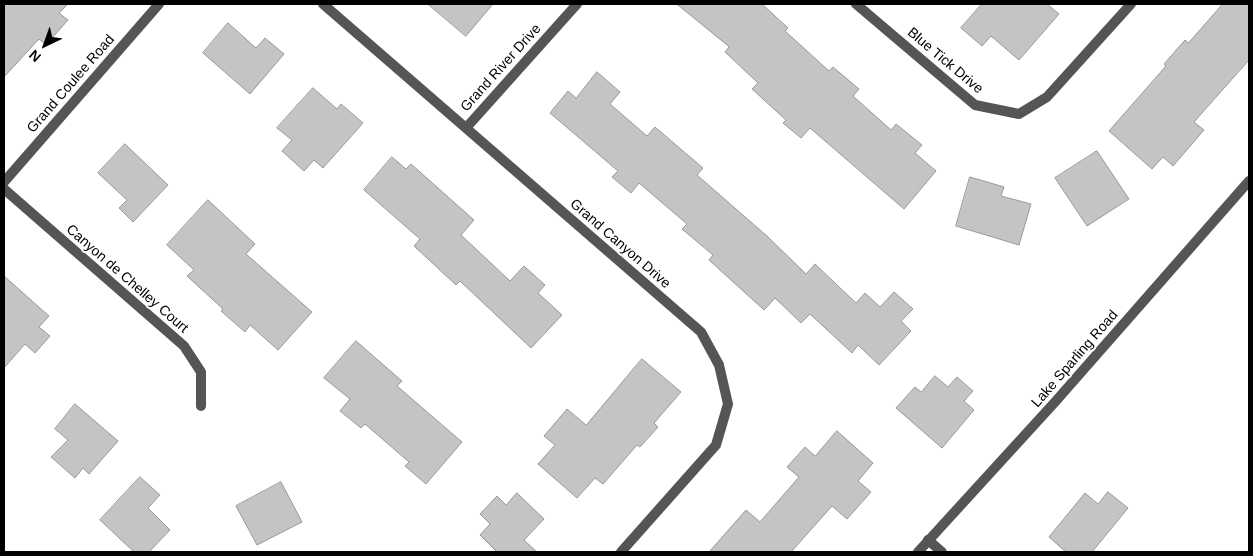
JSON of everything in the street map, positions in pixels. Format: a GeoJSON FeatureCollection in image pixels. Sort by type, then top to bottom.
{"type":"FeatureCollection","features":[{"type":"Feature","properties":{"kind":"street","name":"Grand Coulee Road"},"geometry":{"type":"LineString","coordinates":[[4,182],[159,4]]}},
{"type":"Feature","properties":{"kind":"street","name":"Grand Canyon Drive"},"geometry":{"type":"LineString","coordinates":[[323,4],[701,332],[719,365],[728,404],[716,445],[622,552]]}},
{"type":"Feature","properties":{"kind":"street","name":"Grand River Drive"},"geometry":{"type":"LineString","coordinates":[[466,128],[577,4]]}},
{"type":"Feature","properties":{"kind":"street","name":"Blue Tick Drive"},"geometry":{"type":"LineString","coordinates":[[856,4],[975,105],[1018,114],[1047,97],[1131,4]]}},
{"type":"Feature","properties":{"kind":"street","name":"Lake Sparling Road"},"geometry":{"type":"LineString","coordinates":[[918,552],[1055,402],[1249,181]]}},
{"type":"Feature","properties":{"kind":"street","name":"Canyon de Chelley Court"},"geometry":{"type":"LineString","coordinates":[[4,189],[184,346],[201,372],[201,406]]}},
{"type":"Feature","properties":{"kind":"street"},"geometry":{"type":"LineString","coordinates":[[928,540],[942,552]]}},
{"type":"Feature","properties":{"kind":"building"},"geometry":{"type":"Polygon","coordinates":[[[4,4],[68,4],[59,13],[68,20],[46,45],[39,39],[4,77],[4,4]]]}},
{"type":"Feature","properties":{"kind":"building"},"geometry":{"type":"Polygon","coordinates":[[[428,4],[493,4],[466,36],[428,4]]]}},
{"type":"Feature","properties":{"kind":"building"},"geometry":{"type":"Polygon","coordinates":[[[677,4],[762,4],[788,28],[785,31],[829,71],[833,67],[859,89],[853,96],[891,130],[896,124],[922,145],[915,153],[936,171],[904,209],[810,128],[801,138],[783,123],[786,120],[752,89],[758,83],[725,52],[729,47],[677,4]]]}},
{"type":"Feature","properties":{"kind":"building"},"geometry":{"type":"Polygon","coordinates":[[[982,4],[1047,4],[1059,14],[1019,60],[991,36],[982,46],[961,28],[982,4]]]}},
{"type":"Feature","properties":{"kind":"building"},"geometry":{"type":"Polygon","coordinates":[[[1223,4],[1249,4],[1249,60],[1194,122],[1204,130],[1173,166],[1163,157],[1152,169],[1109,131],[1166,66],[1164,64],[1185,40],[1188,43],[1223,4]]]}},
{"type":"Feature","properties":{"kind":"building"},"geometry":{"type":"Polygon","coordinates":[[[228,23],[256,48],[265,38],[284,54],[250,94],[203,53],[228,23]]]}},
{"type":"Feature","properties":{"kind":"building"},"geometry":{"type":"Polygon","coordinates":[[[597,72],[620,92],[610,104],[647,136],[655,127],[703,168],[697,175],[767,236],[806,274],[815,264],[856,303],[865,293],[880,307],[894,292],[913,309],[901,321],[911,331],[879,365],[858,345],[852,353],[810,314],[801,323],[775,298],[764,310],[709,260],[713,255],[682,229],[687,224],[639,183],[631,193],[612,177],[618,171],[550,113],[568,91],[576,98],[597,72]]]}},
{"type":"Feature","properties":{"kind":"building"},"geometry":{"type":"Polygon","coordinates":[[[313,88],[337,109],[341,104],[363,123],[323,168],[314,160],[304,171],[282,151],[292,140],[277,128],[313,88]]]}},
{"type":"Feature","properties":{"kind":"building"},"geometry":{"type":"Polygon","coordinates":[[[125,144],[168,185],[133,222],[119,208],[127,200],[98,173],[125,144]]]}},
{"type":"Feature","properties":{"kind":"building"},"geometry":{"type":"Polygon","coordinates":[[[1097,151],[1129,199],[1087,226],[1055,178],[1097,151]]]}},
{"type":"Feature","properties":{"kind":"building"},"geometry":{"type":"Polygon","coordinates":[[[392,157],[406,169],[411,164],[474,220],[461,235],[510,281],[524,266],[545,285],[538,293],[562,315],[531,348],[460,281],[456,285],[414,246],[420,239],[364,190],[392,157]]]}},
{"type":"Feature","properties":{"kind":"building"},"geometry":{"type":"Polygon","coordinates":[[[970,177],[1004,187],[1001,196],[1031,204],[1019,245],[956,226],[970,177]]]}},
{"type":"Feature","properties":{"kind":"building"},"geometry":{"type":"Polygon","coordinates":[[[208,200],[255,244],[246,254],[312,312],[278,350],[250,325],[245,332],[221,311],[223,309],[187,276],[194,270],[167,245],[208,200]]]}},
{"type":"Feature","properties":{"kind":"building"},"geometry":{"type":"Polygon","coordinates":[[[4,276],[49,316],[39,327],[50,336],[35,353],[25,344],[4,368],[4,276]]]}},
{"type":"Feature","properties":{"kind":"building"},"geometry":{"type":"Polygon","coordinates":[[[356,341],[402,381],[397,386],[462,442],[426,484],[405,466],[409,462],[365,424],[361,428],[340,411],[350,399],[324,378],[356,341]]]}},
{"type":"Feature","properties":{"kind":"building"},"geometry":{"type":"Polygon","coordinates":[[[642,359],[681,392],[654,423],[658,427],[640,447],[637,445],[603,484],[595,478],[577,498],[538,464],[555,445],[544,436],[567,409],[586,425],[642,359]]]}},
{"type":"Feature","properties":{"kind":"building"},"geometry":{"type":"Polygon","coordinates":[[[935,376],[948,387],[957,377],[973,391],[964,401],[974,410],[942,448],[896,408],[915,387],[921,392],[935,376]]]}},
{"type":"Feature","properties":{"kind":"building"},"geometry":{"type":"Polygon","coordinates":[[[75,404],[118,441],[89,474],[83,468],[75,478],[51,457],[68,440],[55,429],[75,404]]]}},
{"type":"Feature","properties":{"kind":"building"},"geometry":{"type":"Polygon","coordinates":[[[837,431],[873,463],[858,481],[871,492],[847,519],[832,506],[791,552],[709,552],[746,510],[760,522],[799,477],[787,467],[805,447],[815,456],[837,431]]]}},
{"type":"Feature","properties":{"kind":"building"},"geometry":{"type":"Polygon","coordinates":[[[140,477],[160,495],[148,508],[170,530],[149,552],[134,552],[100,520],[140,477]]]}},
{"type":"Feature","properties":{"kind":"building"},"geometry":{"type":"Polygon","coordinates":[[[281,482],[302,522],[257,545],[236,506],[281,482]]]}},
{"type":"Feature","properties":{"kind":"building"},"geometry":{"type":"Polygon","coordinates":[[[1108,492],[1128,508],[1092,552],[1066,552],[1049,537],[1085,493],[1098,504],[1108,492]]]}},
{"type":"Feature","properties":{"kind":"building"},"geometry":{"type":"Polygon","coordinates":[[[517,493],[544,519],[524,540],[537,552],[497,552],[480,535],[490,524],[480,514],[497,496],[506,505],[517,493]]]}}]}
